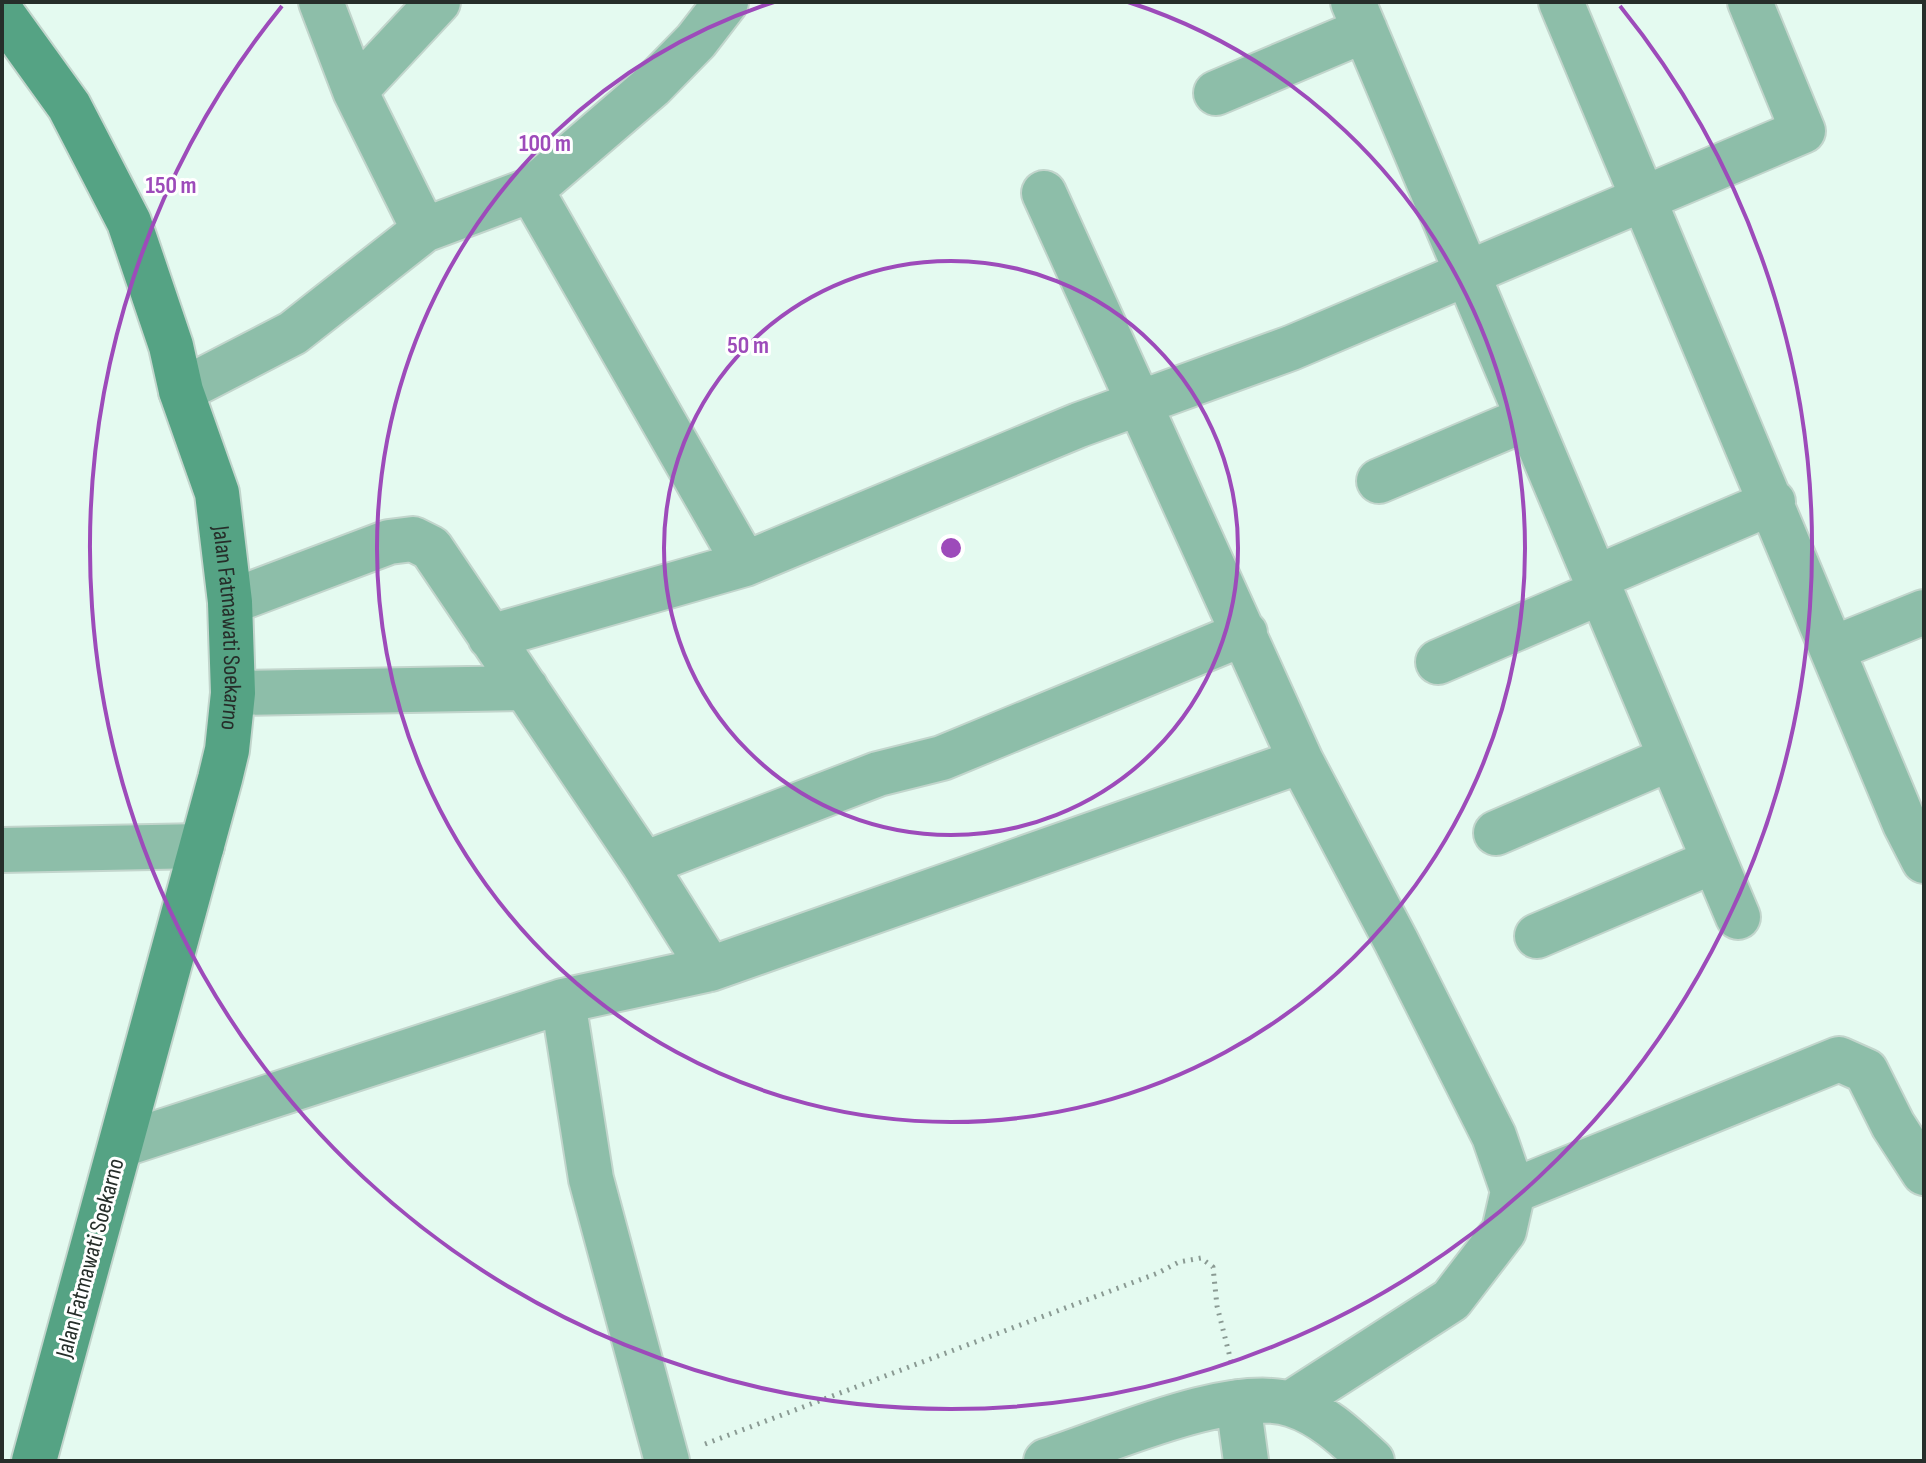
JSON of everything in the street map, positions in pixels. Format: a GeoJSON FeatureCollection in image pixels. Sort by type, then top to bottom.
{"type":"FeatureCollection","features":[{"type":"Feature","properties":{"kind":"main road","name":"Jalan Fatmawati Soekarno"},"geometry":{"type":"LineString","coordinates":[[2,13],[69,106],[129,222],[171,346],[181,391],[217,493],[230,602],[233,693],[227,750],[34,1461]]}},
{"type":"Feature","properties":{"kind":"street"},"geometry":{"type":"LineString","coordinates":[[321,2],[355,91],[424,230]]}},
{"type":"Feature","properties":{"kind":"street"},"geometry":{"type":"LineString","coordinates":[[355,91],[438,2]]}},
{"type":"Feature","properties":{"kind":"street"},"geometry":{"type":"LineString","coordinates":[[181,391],[293,333],[424,230],[531,190],[652,86],[696,41],[726,2]]}},
{"type":"Feature","properties":{"kind":"street"},"geometry":{"type":"LineString","coordinates":[[1561,2],[1832,649],[1918,833]]}},
{"type":"Feature","properties":{"kind":"street"},"geometry":{"type":"LineString","coordinates":[[490,637],[745,564],[1079,425],[1291,348],[1803,131],[1750,2]]}},
{"type":"Feature","properties":{"kind":"street"},"geometry":{"type":"LineString","coordinates":[[1216,93],[1359,16],[1738,917]]}},
{"type":"Feature","properties":{"kind":"street"},"geometry":{"type":"LineString","coordinates":[[531,190],[745,564]]}},
{"type":"Feature","properties":{"kind":"street"},"geometry":{"type":"LineString","coordinates":[[1044,193],[1301,761],[1487,1122],[1513,1191],[1504,1231],[1451,1300],[1291,1403]]}},
{"type":"Feature","properties":{"kind":"street"},"geometry":{"type":"LineString","coordinates":[[1379,481],[1528,418]]}},
{"type":"Feature","properties":{"kind":"street"},"geometry":{"type":"LineString","coordinates":[[1438,662],[1773,502]]}},
{"type":"Feature","properties":{"kind":"street"},"geometry":{"type":"LineString","coordinates":[[230,602],[389,542],[413,539],[431,548],[644,864],[710,969]]}},
{"type":"Feature","properties":{"kind":"street"},"geometry":{"type":"LineString","coordinates":[[1832,649],[1924,612]]}},
{"type":"Feature","properties":{"kind":"street"},"geometry":{"type":"LineString","coordinates":[[644,864],[878,774],[942,758],[1245,633]]}},
{"type":"Feature","properties":{"kind":"street"},"geometry":{"type":"LineString","coordinates":[[233,693],[526,688]]}},
{"type":"Feature","properties":{"kind":"street"},"geometry":{"type":"LineString","coordinates":[[1496,833],[1671,758]]}},
{"type":"Feature","properties":{"kind":"street"},"geometry":{"type":"LineString","coordinates":[[121,1145],[563,1001],[710,969],[1301,761]]}},
{"type":"Feature","properties":{"kind":"street"},"geometry":{"type":"LineString","coordinates":[[2,850],[202,846]]}},
{"type":"Feature","properties":{"kind":"street"},"geometry":{"type":"LineString","coordinates":[[1537,936],[1714,861]]}},
{"type":"Feature","properties":{"kind":"street"},"geometry":{"type":"LineString","coordinates":[[563,1001],[591,1179],[666,1460]]}},
{"type":"Feature","properties":{"kind":"street"},"geometry":{"type":"LineString","coordinates":[[1513,1191],[1839,1059],[1866,1071],[1893,1125],[1924,1173]]}},
{"type":"Feature","properties":{"kind":"street"},"geometry":{"type":"LineString","coordinates":[[1238,1402],[1246,1461]]}},
{"type":"Feature","properties":{"kind":"street"},"geometry":{"type":"LineString","coordinates":[[1046,1461],[1165,1420],[1238,1402],[1291,1403],[1313,1413],[1372,1461]]}},
{"type":"Feature","properties":{"kind":"path"},"geometry":{"type":"LineString","coordinates":[[666,1460],[1158,1273],[1179,1262],[1201,1258],[1213,1267],[1217,1306],[1238,1402]]}}]}
